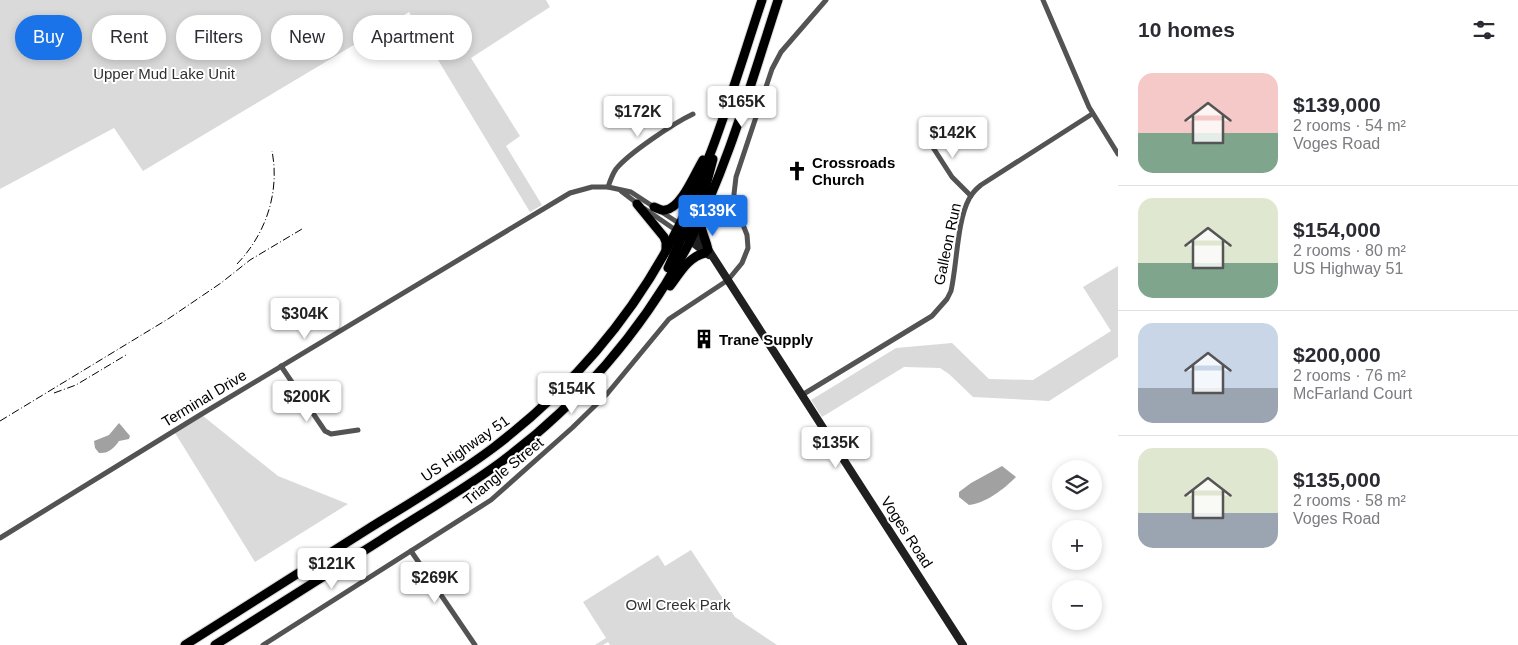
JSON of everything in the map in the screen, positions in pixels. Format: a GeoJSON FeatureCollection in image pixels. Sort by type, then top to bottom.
{"type":"FeatureCollection","features":[{"type":"Feature","properties":{"kind":"main road"},"geometry":{"type":"LineString","coordinates":[[654,207],[663,211],[669,210],[680,200],[714,141],[762,0]]}},
{"type":"Feature","properties":{"kind":"main road"},"geometry":{"type":"LineString","coordinates":[[650,307],[685,233],[700,220],[726,158],[778,0]]}},
{"type":"Feature","properties":{"kind":"main road","name":"US Highway 51"},"geometry":{"type":"LineString","coordinates":[[185,645],[467,466],[514,431],[558,392],[603,344],[642,291],[666,250],[685,233],[697,187],[714,141]]}},
{"type":"Feature","properties":{"kind":"main road"},"geometry":{"type":"LineString","coordinates":[[637,204],[664,237],[666,250]]}},
{"type":"Feature","properties":{"kind":"main road"},"geometry":{"type":"LineString","coordinates":[[650,307],[696,255],[709,254],[707,242],[701,232],[700,220]]}},
{"type":"Feature","properties":{"kind":"main road","name":"US Highway 51"},"geometry":{"type":"LineString","coordinates":[[215,645],[475,480],[518,449],[552,421],[584,390],[618,351],[650,307]]}},
{"type":"Feature","properties":{"kind":"street","name":"Triangle Street"},"geometry":{"type":"LineString","coordinates":[[263,645],[476,510],[511,484],[607,394],[669,319],[728,280],[742,263],[748,248],[747,235],[735,204],[734,184],[772,69],[781,52],[826,0]]}},
{"type":"Feature","properties":{"kind":"street"},"geometry":{"type":"LineString","coordinates":[[1043,0],[1092,114],[1118,154]]}},
{"type":"Feature","properties":{"kind":"street"},"geometry":{"type":"LineString","coordinates":[[608,187],[615,172],[623,162],[669,127],[693,114]]}},
{"type":"Feature","properties":{"kind":"street","name":"Galleon Run"},"geometry":{"type":"LineString","coordinates":[[802,395],[932,316],[951,291],[963,216],[971,196],[981,185],[1092,114]]}},
{"type":"Feature","properties":{"kind":"street"},"geometry":{"type":"LineString","coordinates":[[923,132],[952,177],[971,196]]}},
{"type":"Feature","properties":{"kind":"street","name":"Terminal Drive"},"geometry":{"type":"LineString","coordinates":[[0,538],[562,197],[584,188],[608,187],[630,192],[654,207],[685,233]]}},
{"type":"Feature","properties":{"kind":"street","name":"Terminal Drive"},"geometry":{"type":"LineString","coordinates":[[620,191],[637,204],[685,233]]}},
{"type":"Feature","properties":{"kind":"street","name":"Voges Road"},"geometry":{"type":"LineString","coordinates":[[685,233],[709,254],[728,280],[963,645]]}},
{"type":"Feature","properties":{"kind":"street"},"geometry":{"type":"LineString","coordinates":[[281,366],[325,431],[332,434],[358,430]]}},
{"type":"Feature","properties":{"kind":"street"},"geometry":{"type":"LineString","coordinates":[[411,551],[475,645]]}},
{"type":"Feature","properties":{"kind":"green space","name":"Upper Mud Lake Unit"},"geometry":{"type":"Polygon","coordinates":[[[0,0],[546,0],[550,7],[472,57],[472,15],[411,15],[409,12],[404,15],[353,15],[353,45],[343,51],[343,15],[271,15],[271,60],[329,60],[143,171],[114,128],[0,189],[0,0]]]}},
{"type":"Feature","properties":{"kind":"green space","name":"Upper Mud Lake Unit"},"geometry":{"type":"Polygon","coordinates":[[[438,60],[472,60],[520,136],[506,146],[542,205],[530,212],[438,60]]]}},
{"type":"Feature","properties":{"kind":"green space"},"geometry":{"type":"Polygon","coordinates":[[[1118,266],[1118,357],[1049,401],[973,397],[940,368],[904,367],[822,417],[811,400],[896,348],[952,343],[989,379],[1033,380],[1111,331],[1083,287],[1118,266]]]}},
{"type":"Feature","properties":{"kind":"green space"},"geometry":{"type":"Polygon","coordinates":[[[203,416],[278,476],[348,504],[255,562],[175,433],[203,416]]]}},
{"type":"Feature","properties":{"kind":"green space","name":"Owl Creek Park"},"geometry":{"type":"Polygon","coordinates":[[[691,550],[735,617],[777,645],[610,645],[608,642],[603,645],[595,645],[606,638],[583,602],[658,555],[665,566],[691,550]]]}},
{"type":"Feature","properties":{"kind":"shaded area"},"geometry":{"type":"Polygon","coordinates":[[[119,423],[130,436],[129,439],[119,441],[108,451],[99,453],[95,448],[94,441],[109,435],[119,423]]]}},
{"type":"Feature","properties":{"kind":"shaded area"},"geometry":{"type":"Polygon","coordinates":[[[1002,466],[1016,477],[1000,491],[982,501],[969,505],[959,497],[959,492],[971,483],[1002,466]]]}},
{"type":"Feature","properties":{"kind":"railway"},"geometry":{"type":"LineString","coordinates":[[237,264],[256,239],[268,212],[274,182],[272,151]]}},
{"type":"Feature","properties":{"kind":"railway"},"geometry":{"type":"LineString","coordinates":[[0,421],[168,319],[221,283],[250,260],[302,229]]}},
{"type":"Feature","properties":{"kind":"railway"},"geometry":{"type":"LineString","coordinates":[[54,393],[76,385],[126,355]]}},
{"type":"Feature","properties":{"kind":"place","name":"Crossroads Church"},"geometry":{"type":"Point","coordinates":[797,171]}},
{"type":"Feature","properties":{"kind":"place","name":"Trane Supply"},"geometry":{"type":"Point","coordinates":[704,339]}}]}
